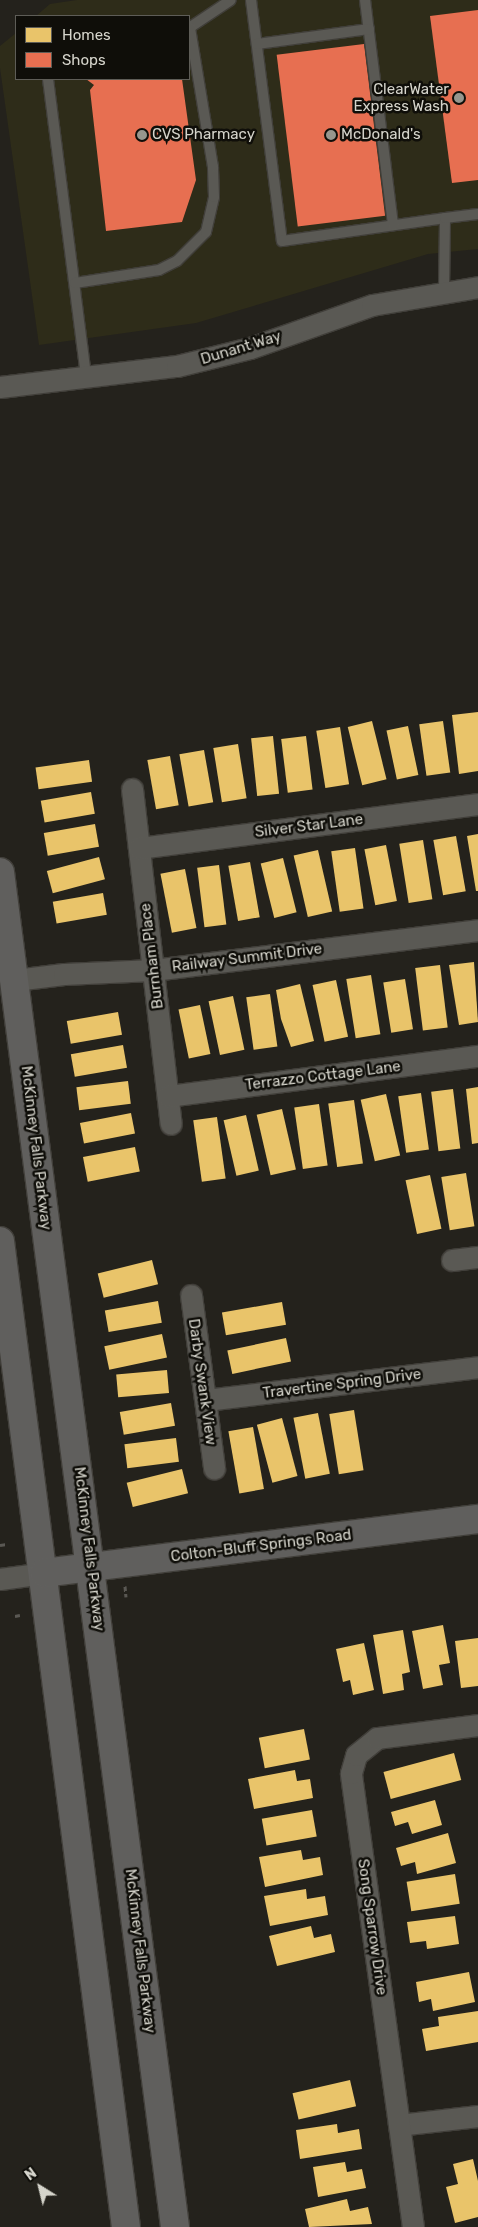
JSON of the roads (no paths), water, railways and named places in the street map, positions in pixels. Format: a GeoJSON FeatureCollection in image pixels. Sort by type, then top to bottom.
{"type":"FeatureCollection","features":[{"type":"Feature","properties":{"kind":"main road","name":"McKinney Falls Parkway"},"geometry":{"type":"LineString","coordinates":[[0,872],[8,981],[92,1567],[175,2227]]}},
{"type":"Feature","properties":{"kind":"main road"},"geometry":{"type":"LineString","coordinates":[[0,1241],[44,1573],[126,2227]]}},
{"type":"Feature","properties":{"kind":"main road","name":"Colton-Bluff Springs Road"},"geometry":{"type":"LineString","coordinates":[[44,1573],[478,1519]]}},
{"type":"Feature","properties":{"kind":"street","name":"Dunant Way"},"geometry":{"type":"LineString","coordinates":[[0,387],[177,366],[214,358],[372,305],[444,291],[478,287]]}},
{"type":"Feature","properties":{"kind":"street","name":"Burnham Place"},"geometry":{"type":"LineString","coordinates":[[132,788],[171,1124]]}},
{"type":"Feature","properties":{"kind":"street","name":"Silver Star Lane"},"geometry":{"type":"LineString","coordinates":[[140,848],[478,804]]}},
{"type":"Feature","properties":{"kind":"street","name":"Railway Summit Drive"},"geometry":{"type":"LineString","coordinates":[[8,981],[64,974],[153,970],[478,930]]}},
{"type":"Feature","properties":{"kind":"street","name":"Terrazzo Cottage Lane"},"geometry":{"type":"LineString","coordinates":[[168,1096],[478,1056]]}},
{"type":"Feature","properties":{"kind":"street"},"geometry":{"type":"LineString","coordinates":[[452,1260],[478,1257]]}},
{"type":"Feature","properties":{"kind":"street","name":"Darby Swank View"},"geometry":{"type":"LineString","coordinates":[[191,1295],[214,1468]]}},
{"type":"Feature","properties":{"kind":"street","name":"Travertine Spring Drive"},"geometry":{"type":"LineString","coordinates":[[206,1400],[478,1367]]}},
{"type":"Feature","properties":{"kind":"street"},"geometry":{"type":"LineString","coordinates":[[0,1579],[44,1573]]}},
{"type":"Feature","properties":{"kind":"street","name":"Song Sparrow Drive"},"geometry":{"type":"LineString","coordinates":[[413,2227],[351,1773],[356,1755],[377,1738],[478,1725]]}},
{"type":"Feature","properties":{"kind":"street"},"geometry":{"type":"LineString","coordinates":[[399,2126],[478,2116]]}},
{"type":"Feature","properties":{"kind":"lane"},"geometry":{"type":"LineString","coordinates":[[190,27],[232,0]]}},
{"type":"Feature","properties":{"kind":"lane"},"geometry":{"type":"LineString","coordinates":[[251,0],[282,241],[478,214]]}},
{"type":"Feature","properties":{"kind":"lane"},"geometry":{"type":"LineString","coordinates":[[366,0],[393,225]]}},
{"type":"Feature","properties":{"kind":"lane"},"geometry":{"type":"LineString","coordinates":[[256,44],[369,29]]}},
{"type":"Feature","properties":{"kind":"lane"},"geometry":{"type":"LineString","coordinates":[[75,283],[159,270],[177,261],[206,232],[214,197],[213,167],[190,34]]}},
{"type":"Feature","properties":{"kind":"lane"},"geometry":{"type":"LineString","coordinates":[[48,80],[86,376]]}},
{"type":"Feature","properties":{"kind":"lane"},"geometry":{"type":"LineString","coordinates":[[444,291],[445,218]]}},
{"type":"Feature","properties":{"kind":"place","name":"ClearWater Express Wash"},"geometry":{"type":"Point","coordinates":[459,98]}},
{"type":"Feature","properties":{"kind":"place","name":"CVS Pharmacy"},"geometry":{"type":"Point","coordinates":[142,135]}},
{"type":"Feature","properties":{"kind":"place","name":"McDonald's"},"geometry":{"type":"Point","coordinates":[331,135]}}]}
